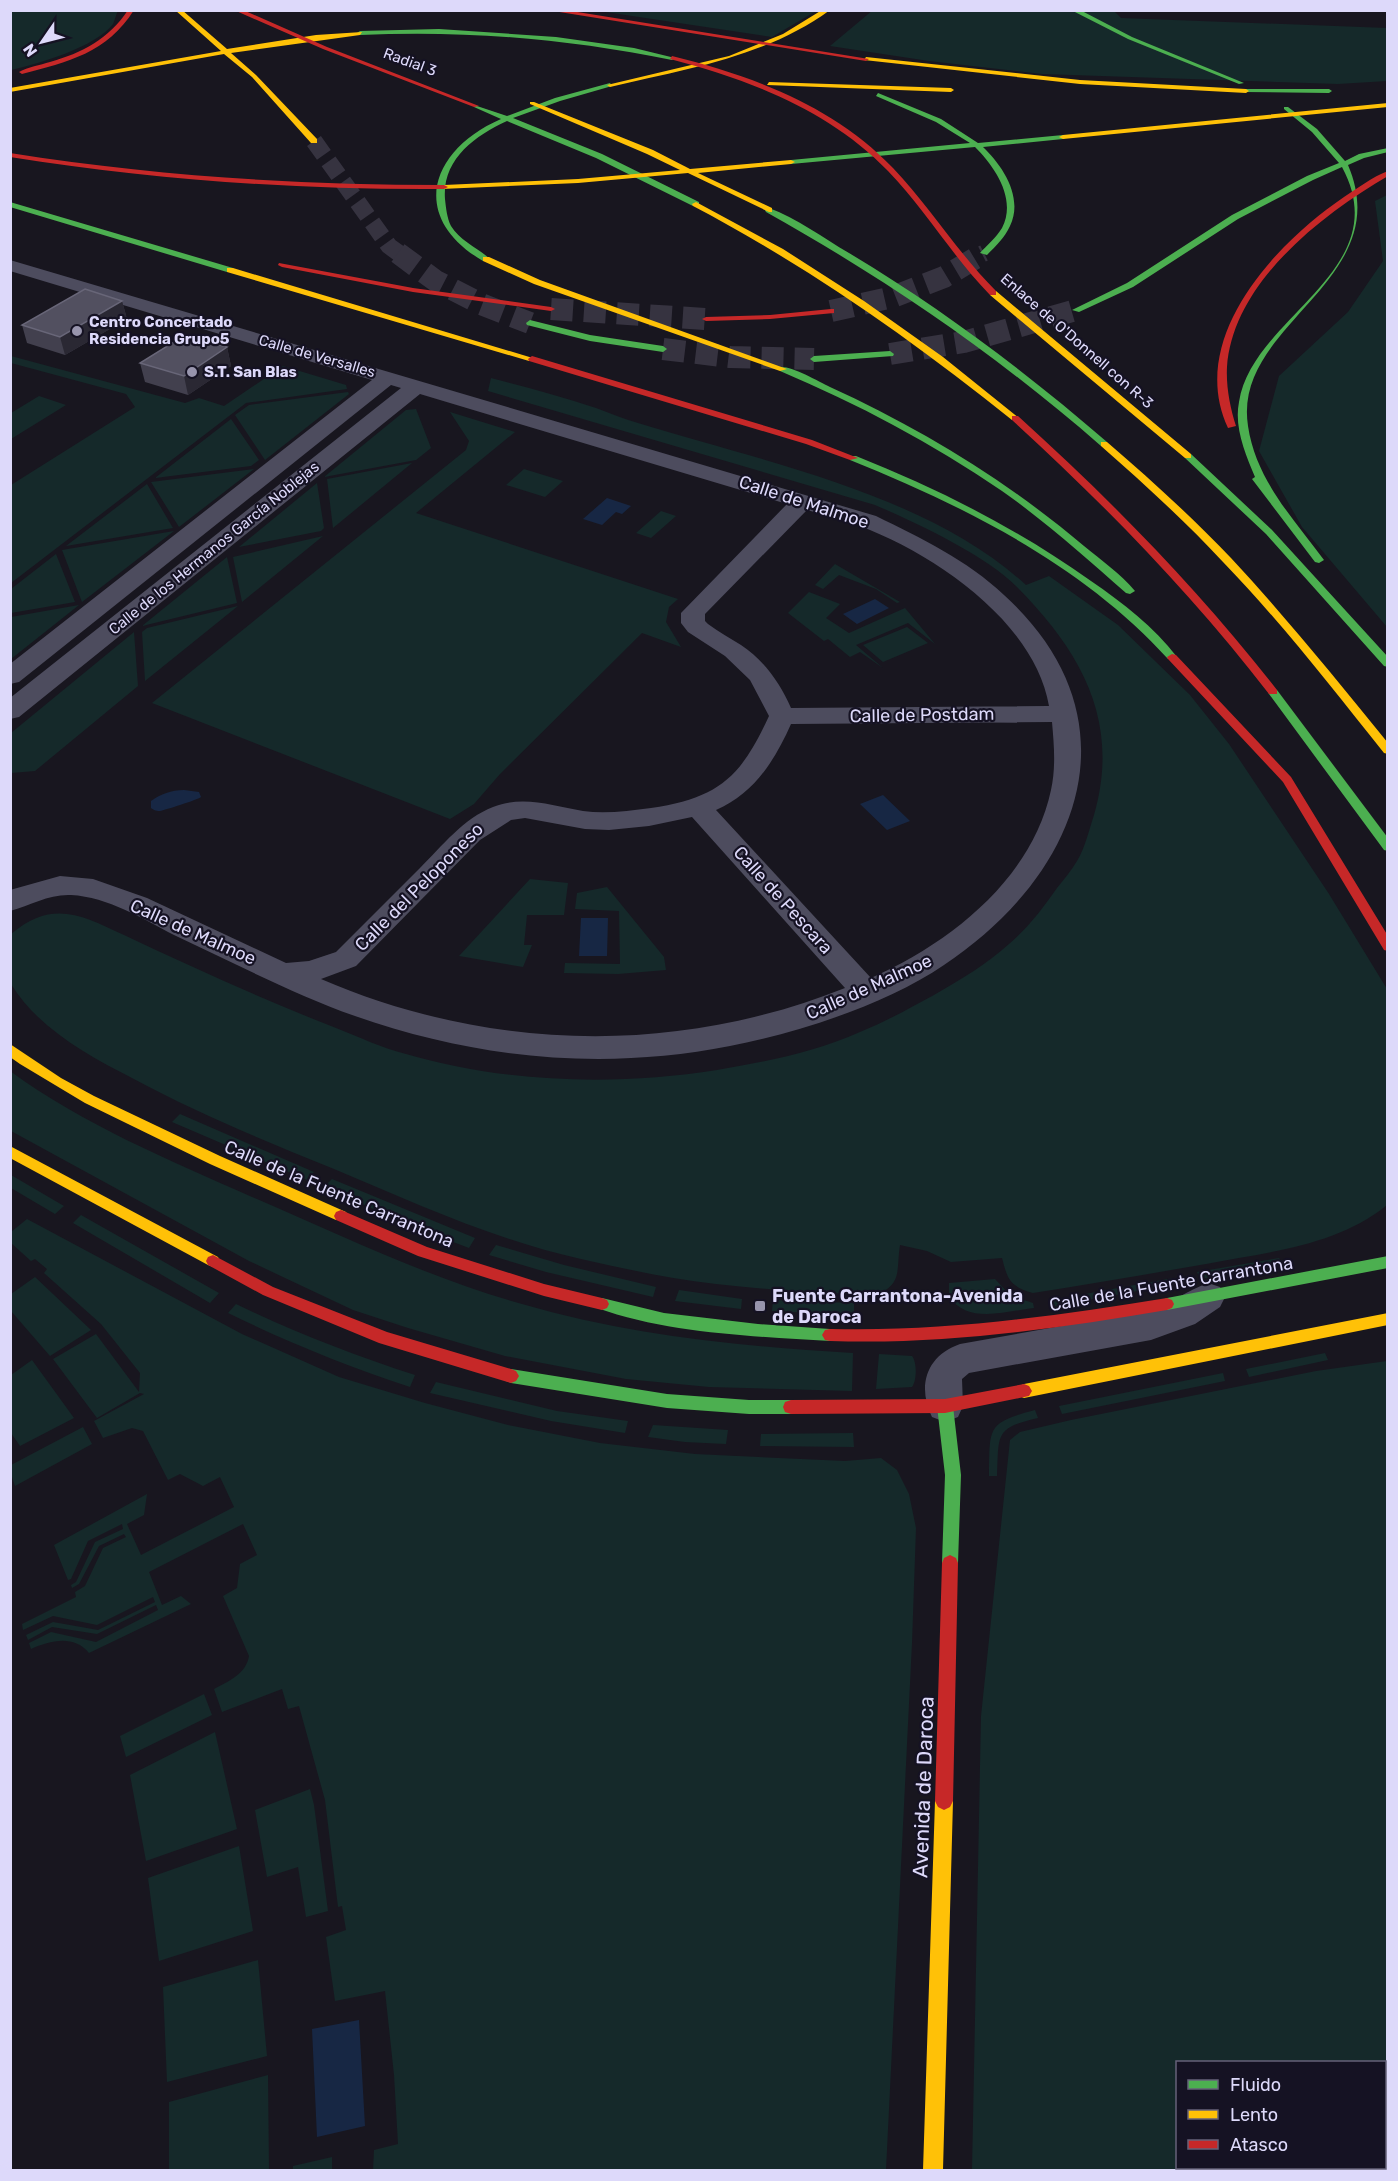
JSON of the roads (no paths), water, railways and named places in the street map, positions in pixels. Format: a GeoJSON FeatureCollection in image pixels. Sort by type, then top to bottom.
{"type":"FeatureCollection","features":[{"type":"Feature","properties":{"kind":"main road"},"geometry":{"type":"LineString","coordinates":[[10,74],[57,63],[91,49],[123,27],[131,10]]}},
{"type":"Feature","properties":{"kind":"main road"},"geometry":{"type":"LineString","coordinates":[[178,10],[254,76],[314,141]]}},
{"type":"Feature","properties":{"kind":"main road","name":"Radial 3"},"geometry":{"type":"LineString","coordinates":[[237,10],[337,53],[483,107],[633,171],[732,223],[821,275],[914,336],[994,400],[1096,492],[1207,608],[1259,672],[1388,847]]}},
{"type":"Feature","properties":{"kind":"main road"},"geometry":{"type":"LineString","coordinates":[[550,10],[924,68],[1009,77],[1096,84],[1264,92],[1346,90]]}},
{"type":"Feature","properties":{"kind":"main road"},"geometry":{"type":"LineString","coordinates":[[827,10],[785,35],[731,57],[565,98],[527,110],[487,128],[462,145],[445,164],[437,194],[447,226],[478,255],[504,269],[771,364],[884,417],[979,473],[1027,506],[1067,536],[1137,597]]}},
{"type":"Feature","properties":{"kind":"main road"},"geometry":{"type":"LineString","coordinates":[[1074,10],[1130,38],[1243,84],[1283,106],[1328,140],[1343,158],[1356,182],[1364,203],[1365,223],[1358,250],[1339,281],[1280,337],[1261,361],[1247,388],[1242,421],[1251,454],[1269,496]]}},
{"type":"Feature","properties":{"kind":"main road"},"geometry":{"type":"LineString","coordinates":[[596,18],[698,39],[772,59]]}},
{"type":"Feature","properties":{"kind":"main road","name":"Radial 3"},"geometry":{"type":"LineString","coordinates":[[328,23],[383,45]]}},
{"type":"Feature","properties":{"kind":"main road","name":"Enlace de O'Donnell con R-3"},"geometry":{"type":"LineString","coordinates":[[10,90],[159,65],[228,50],[332,35],[461,29],[536,34],[627,47],[710,68],[773,91],[822,115],[884,161],[959,258],[1005,304],[1230,494],[1292,558],[1388,664]]}},
{"type":"Feature","properties":{"kind":"main road"},"geometry":{"type":"LineString","coordinates":[[814,71],[918,111],[950,127],[978,146],[1002,171],[1011,192],[1008,224],[984,254]]}},
{"type":"Feature","properties":{"kind":"main road"},"geometry":{"type":"LineString","coordinates":[[713,83],[964,91]]}},
{"type":"Feature","properties":{"kind":"main road"},"geometry":{"type":"LineString","coordinates":[[565,98],[601,91],[681,84]]}},
{"type":"Feature","properties":{"kind":"main road"},"geometry":{"type":"LineString","coordinates":[[1058,94],[1246,99],[1388,94]]}},
{"type":"Feature","properties":{"kind":"main road"},"geometry":{"type":"LineString","coordinates":[[515,96],[679,164],[776,214],[856,260],[984,345],[1094,434],[1209,541],[1326,672],[1388,751]]}},
{"type":"Feature","properties":{"kind":"main road"},"geometry":{"type":"LineString","coordinates":[[10,155],[45,162],[168,177],[304,186],[519,185],[1388,105]]}},
{"type":"Feature","properties":{"kind":"main road"},"geometry":{"type":"LineString","coordinates":[[1292,132],[1328,129]]}},
{"type":"Feature","properties":{"kind":"main road"},"geometry":{"type":"LineString","coordinates":[[1076,310],[1130,285],[1235,217],[1310,178],[1362,156],[1388,150]]}},
{"type":"Feature","properties":{"kind":"main road"},"geometry":{"type":"LineString","coordinates":[[971,163],[1007,160]]}},
{"type":"Feature","properties":{"kind":"main road"},"geometry":{"type":"LineString","coordinates":[[876,172],[912,169]]}},
{"type":"Feature","properties":{"kind":"main road"},"geometry":{"type":"LineString","coordinates":[[1330,573],[1240,456],[1226,409],[1224,358],[1237,316],[1259,280],[1333,205],[1388,173]]}},
{"type":"Feature","properties":{"kind":"main road"},"geometry":{"type":"LineString","coordinates":[[1291,246],[1367,191],[1388,180]]}},
{"type":"Feature","properties":{"kind":"main road"},"geometry":{"type":"LineString","coordinates":[[650,195],[745,185]]}},
{"type":"Feature","properties":{"kind":"main road"},"geometry":{"type":"LineString","coordinates":[[10,204],[809,442],[887,471],[945,497],[997,524],[1135,619],[1214,699],[1287,780]]}},
{"type":"Feature","properties":{"kind":"main road"},"geometry":{"type":"LineString","coordinates":[[428,207],[451,206]]}},
{"type":"Feature","properties":{"kind":"main road"},"geometry":{"type":"LineString","coordinates":[[68,220],[225,254]]}},
{"type":"Feature","properties":{"kind":"main road"},"geometry":{"type":"LineString","coordinates":[[272,263],[413,290],[551,309]]}},
{"type":"Feature","properties":{"kind":"main road"},"geometry":{"type":"LineString","coordinates":[[706,319],[770,317],[831,311]]}},
{"type":"Feature","properties":{"kind":"main road"},"geometry":{"type":"LineString","coordinates":[[530,323],[590,338],[663,349]]}},
{"type":"Feature","properties":{"kind":"main road"},"geometry":{"type":"LineString","coordinates":[[814,359],[890,354]]}},
{"type":"Feature","properties":{"kind":"main road"},"geometry":{"type":"LineString","coordinates":[[1234,702],[1287,780],[1388,947]]}},
{"type":"Feature","properties":{"kind":"main road","name":"Calle de la Fuente Carrantona"},"geometry":{"type":"LineString","coordinates":[[10,1049],[32,1068],[72,1091],[232,1169],[423,1252],[544,1290],[664,1319],[758,1330],[857,1336],[943,1336],[1006,1330],[1208,1298],[1388,1262]]}},
{"type":"Feature","properties":{"kind":"main road"},"geometry":{"type":"LineString","coordinates":[[10,1151],[268,1291],[384,1338],[522,1379],[667,1401],[749,1407],[945,1406],[1261,1346],[1388,1319]]}},
{"type":"Feature","properties":{"kind":"main road"},"geometry":{"type":"LineString","coordinates":[[1261,1346],[1377,1336]]}},
{"type":"Feature","properties":{"kind":"main road","name":"Avenida de Daroca"},"geometry":{"type":"LineString","coordinates":[[933,2170],[953,1475],[945,1406]]}},
{"type":"Feature","properties":{"kind":"street","name":"Calle de Versalles"},"geometry":{"type":"LineString","coordinates":[[10,265],[417,386]]}},
{"type":"Feature","properties":{"kind":"street","name":"Calle de los Hermanos García Noblejas"},"geometry":{"type":"LineString","coordinates":[[10,677],[388,377]]}},
{"type":"Feature","properties":{"kind":"street","name":"Calle de los Hermanos García Noblejas"},"geometry":{"type":"LineString","coordinates":[[10,711],[417,386]]}},
{"type":"Feature","properties":{"kind":"street","name":"Calle de Malmoe"},"geometry":{"type":"LineString","coordinates":[[10,901],[46,887],[73,885],[100,890],[286,973],[318,990],[371,1010],[487,1040],[581,1048],[686,1043],[793,1021],[866,992],[936,957],[978,925],[1011,894],[1050,837],[1062,805],[1069,777],[1068,735],[1058,689],[1037,648],[995,599],[927,549],[868,521],[417,386]]}},
{"type":"Feature","properties":{"kind":"street"},"geometry":{"type":"LineString","coordinates":[[782,716],[765,680],[750,663],[724,644],[704,635],[693,622],[693,613],[803,501]]}},
{"type":"Feature","properties":{"kind":"street","name":"Calle de Postdam"},"geometry":{"type":"LineString","coordinates":[[782,716],[1063,714]]}},
{"type":"Feature","properties":{"kind":"street","name":"Calle del Peloponeso"},"geometry":{"type":"LineString","coordinates":[[286,973],[322,968],[346,959],[470,834],[491,818],[511,809],[530,808],[586,820],[620,821],[678,814],[699,808],[726,795],[748,777],[768,749],[782,716]]}},
{"type":"Feature","properties":{"kind":"street","name":"Calle de Pescara"},"geometry":{"type":"LineString","coordinates":[[699,808],[866,992]]}},
{"type":"Feature","properties":{"kind":"street"},"geometry":{"type":"LineString","coordinates":[[346,959],[343,977],[353,994],[371,1010]]}},
{"type":"Feature","properties":{"kind":"street"},"geometry":{"type":"LineString","coordinates":[[945,1406],[942,1385],[944,1374],[950,1365],[960,1359],[1151,1325],[1183,1314],[1208,1298]]}},
{"type":"Feature","properties":{"kind":"water"},"geometry":{"type":"Polygon","coordinates":[[[607,498],[631,506],[622,514],[616,512],[602,525],[583,519],[607,498]]]}},
{"type":"Feature","properties":{"kind":"water"},"geometry":{"type":"Polygon","coordinates":[[[875,599],[889,608],[857,624],[843,614],[875,599]]]}},
{"type":"Feature","properties":{"kind":"water"},"geometry":{"type":"Polygon","coordinates":[[[184,790],[199,792],[201,797],[160,811],[151,808],[151,801],[159,796],[184,790]]]}},
{"type":"Feature","properties":{"kind":"water"},"geometry":{"type":"Polygon","coordinates":[[[883,795],[910,821],[887,830],[860,804],[883,795]]]}},
{"type":"Feature","properties":{"kind":"water"},"geometry":{"type":"Polygon","coordinates":[[[581,918],[608,918],[607,956],[579,956],[581,918]]]}},
{"type":"Feature","properties":{"kind":"water"},"geometry":{"type":"Polygon","coordinates":[[[359,2020],[365,2126],[317,2137],[312,2029],[359,2020]]]}},
{"type":"Feature","properties":{"kind":"tunnel"},"geometry":{"type":"LineString","coordinates":[[314,141],[389,246],[400,254]]}},
{"type":"Feature","properties":{"kind":"tunnel"},"geometry":{"type":"LineString","coordinates":[[398,253],[436,281],[481,304],[530,323]]}},
{"type":"Feature","properties":{"kind":"tunnel"},"geometry":{"type":"LineString","coordinates":[[831,311],[893,297],[944,277],[984,253],[982,254]]}},
{"type":"Feature","properties":{"kind":"tunnel"},"geometry":{"type":"LineString","coordinates":[[551,309],[706,319]]}},
{"type":"Feature","properties":{"kind":"tunnel"},"geometry":{"type":"LineString","coordinates":[[890,354],[964,342],[1076,310]]}},
{"type":"Feature","properties":{"kind":"tunnel"},"geometry":{"type":"LineString","coordinates":[[663,349],[730,357],[814,359]]}},
{"type":"Feature","properties":{"kind":"place","name":"Centro Concertado Residencia Grupo5"},"geometry":{"type":"Point","coordinates":[77,331]}},
{"type":"Feature","properties":{"kind":"place","name":"S.T. San Blas"},"geometry":{"type":"Point","coordinates":[192,372]}},
{"type":"Feature","properties":{"kind":"place","name":"Fuente Carrantona-Avenida de Daroca"},"geometry":{"type":"Point","coordinates":[760,1306]}}]}
